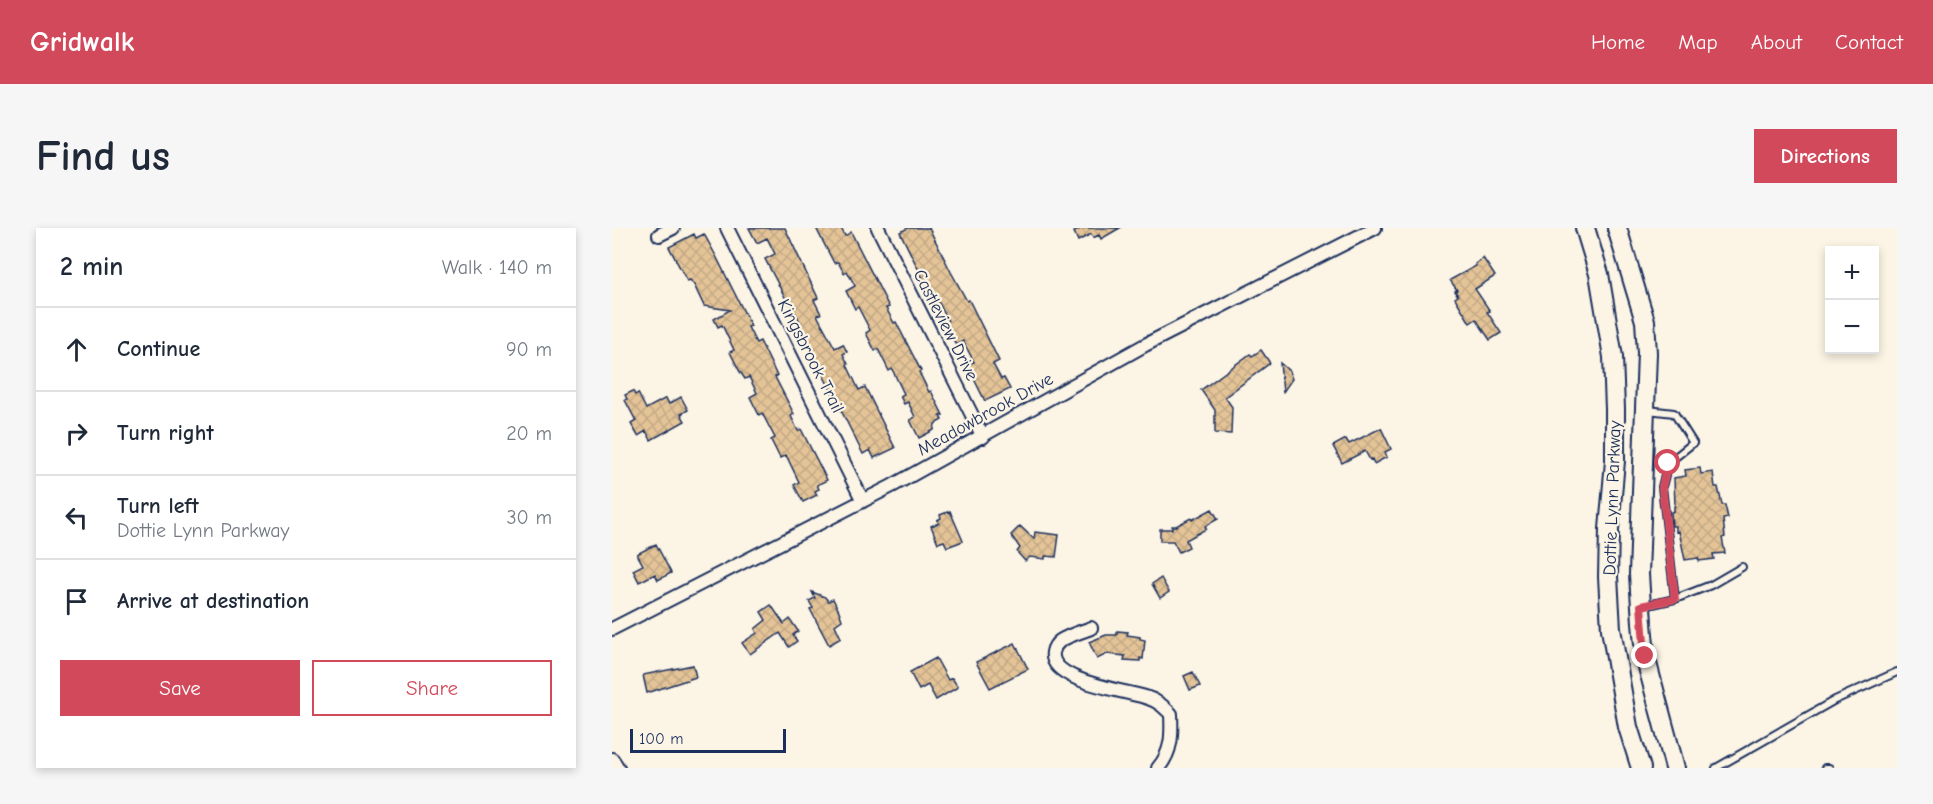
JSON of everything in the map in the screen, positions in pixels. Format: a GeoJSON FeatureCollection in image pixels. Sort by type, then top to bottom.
{"type":"FeatureCollection","features":[{"type":"Feature","properties":{"kind":"main road","name":"Dottie Lynn Parkway"},"geometry":{"type":"LineString","coordinates":[[1585,228],[1599,274],[1613,357],[1615,461],[1609,530],[1608,577],[1611,629],[1628,727],[1641,768]]}},
{"type":"Feature","properties":{"kind":"main road","name":"Dottie Lynn Parkway"},"geometry":{"type":"LineString","coordinates":[[1617,228],[1645,321],[1647,353],[1639,574],[1641,606],[1645,656],[1675,768]]}},
{"type":"Feature","properties":{"kind":"street"},"geometry":{"type":"LineString","coordinates":[[659,235],[673,228]]}},
{"type":"Feature","properties":{"kind":"street","name":"Kingsbrook Trail"},"geometry":{"type":"LineString","coordinates":[[727,228],[863,501]]}},
{"type":"Feature","properties":{"kind":"street","name":"Castleview Drive"},"geometry":{"type":"LineString","coordinates":[[878,228],[982,437]]}},
{"type":"Feature","properties":{"kind":"street","name":"Meadowbrook Drive"},"geometry":{"type":"LineString","coordinates":[[612,629],[863,501],[1145,345],[1375,228]]}},
{"type":"Feature","properties":{"kind":"street"},"geometry":{"type":"LineString","coordinates":[[1091,628],[1060,641],[1054,648],[1052,657],[1057,666],[1080,680],[1102,688],[1149,698],[1162,705],[1171,714],[1173,737],[1167,758],[1158,768]]}},
{"type":"Feature","properties":{"kind":"street"},"geometry":{"type":"LineString","coordinates":[[612,759],[618,768]]}},
{"type":"Feature","properties":{"kind":"lane"},"geometry":{"type":"LineString","coordinates":[[1645,410],[1674,413],[1694,443],[1668,463],[1662,487],[1675,599]]}},
{"type":"Feature","properties":{"kind":"lane"},"geometry":{"type":"LineString","coordinates":[[1641,606],[1675,599],[1711,585],[1742,567]]}},
{"type":"Feature","properties":{"kind":"lane"},"geometry":{"type":"LineString","coordinates":[[1716,768],[1835,700],[1897,672]]}},
{"type":"Feature","properties":{"kind":"building"},"geometry":{"type":"Polygon","coordinates":[[[749,228],[785,228],[818,298],[814,300],[821,314],[817,315],[835,348],[843,344],[847,352],[843,354],[859,390],[865,387],[895,448],[874,458],[870,450],[863,454],[798,325],[801,324],[790,302],[788,303],[765,259],[775,254],[767,238],[757,243],[749,228]]]}},
{"type":"Feature","properties":{"kind":"building"},"geometry":{"type":"Polygon","coordinates":[[[816,228],[841,228],[845,236],[851,232],[889,307],[886,308],[894,323],[896,322],[929,392],[931,391],[943,415],[940,416],[942,420],[935,424],[934,430],[919,438],[910,420],[915,417],[908,402],[904,404],[900,396],[904,394],[892,369],[889,371],[878,349],[875,351],[866,333],[870,330],[858,307],[855,309],[846,291],[855,286],[847,271],[844,273],[838,262],[834,263],[816,228]]]}},
{"type":"Feature","properties":{"kind":"building"},"geometry":{"type":"Polygon","coordinates":[[[908,228],[929,228],[967,301],[969,300],[999,361],[993,364],[1001,379],[1004,378],[1010,389],[985,401],[967,365],[974,362],[963,341],[956,345],[945,323],[948,321],[938,301],[935,303],[900,232],[908,228]]]}},
{"type":"Feature","properties":{"kind":"building"},"geometry":{"type":"Polygon","coordinates":[[[1082,228],[1120,228],[1101,239],[1099,235],[1093,238],[1091,234],[1078,241],[1074,232],[1082,228]]]}},
{"type":"Feature","properties":{"kind":"building"},"geometry":{"type":"Polygon","coordinates":[[[694,234],[696,238],[704,234],[716,256],[751,326],[748,327],[756,343],[760,341],[777,376],[775,377],[794,414],[791,416],[798,431],[801,429],[827,480],[817,485],[819,489],[815,491],[817,495],[803,502],[794,485],[799,482],[786,455],[780,458],[771,440],[775,438],[762,413],[759,415],[750,397],[757,393],[749,377],[745,379],[739,370],[730,352],[734,350],[722,325],[718,327],[714,319],[730,310],[704,306],[694,285],[690,280],[687,281],[669,247],[694,234]]]}},
{"type":"Feature","properties":{"kind":"building"},"geometry":{"type":"Polygon","coordinates":[[[1483,258],[1495,276],[1475,289],[1501,333],[1490,340],[1476,319],[1470,323],[1455,298],[1458,296],[1455,291],[1457,290],[1450,280],[1476,266],[1475,264],[1483,258]]]}},
{"type":"Feature","properties":{"kind":"building"},"geometry":{"type":"Polygon","coordinates":[[[1261,350],[1270,363],[1225,397],[1232,407],[1231,434],[1215,433],[1215,410],[1201,390],[1250,354],[1252,356],[1261,350]]]}},
{"type":"Feature","properties":{"kind":"building"},"geometry":{"type":"Polygon","coordinates":[[[1280,363],[1289,371],[1292,379],[1283,392],[1280,363]]]}},
{"type":"Feature","properties":{"kind":"building"},"geometry":{"type":"Polygon","coordinates":[[[633,391],[635,395],[638,393],[646,409],[666,398],[669,404],[681,397],[688,410],[681,414],[685,421],[651,440],[646,431],[638,436],[631,424],[636,421],[625,400],[627,399],[625,395],[633,391]]]}},
{"type":"Feature","properties":{"kind":"building"},"geometry":{"type":"Polygon","coordinates":[[[1381,428],[1391,449],[1385,452],[1387,457],[1374,464],[1365,451],[1342,463],[1333,446],[1346,439],[1349,444],[1381,428]]]}},
{"type":"Feature","properties":{"kind":"building"},"geometry":{"type":"Polygon","coordinates":[[[1700,468],[1701,474],[1713,472],[1715,487],[1718,487],[1722,505],[1725,505],[1728,518],[1723,519],[1725,537],[1722,538],[1725,553],[1713,554],[1714,559],[1685,560],[1679,531],[1676,532],[1676,526],[1672,526],[1671,512],[1674,511],[1675,506],[1674,478],[1686,476],[1685,470],[1700,468]]]}},
{"type":"Feature","properties":{"kind":"building"},"geometry":{"type":"Polygon","coordinates":[[[1212,509],[1218,519],[1186,540],[1189,547],[1179,552],[1173,541],[1160,541],[1160,529],[1172,529],[1172,526],[1191,518],[1192,520],[1212,509]]]}},
{"type":"Feature","properties":{"kind":"building"},"geometry":{"type":"Polygon","coordinates":[[[950,511],[963,541],[947,547],[944,541],[938,543],[931,526],[939,523],[937,520],[941,518],[940,515],[950,511]]]}},
{"type":"Feature","properties":{"kind":"building"},"geometry":{"type":"Polygon","coordinates":[[[1020,526],[1034,539],[1035,532],[1059,535],[1056,557],[1045,556],[1045,559],[1030,557],[1025,561],[1017,552],[1020,548],[1011,535],[1020,526]]]}},
{"type":"Feature","properties":{"kind":"building"},"geometry":{"type":"Polygon","coordinates":[[[656,544],[671,573],[658,580],[655,574],[639,582],[633,570],[643,565],[637,554],[656,544]]]}},
{"type":"Feature","properties":{"kind":"building"},"geometry":{"type":"Polygon","coordinates":[[[1161,578],[1169,592],[1160,598],[1152,584],[1161,578]]]}},
{"type":"Feature","properties":{"kind":"building"},"geometry":{"type":"Polygon","coordinates":[[[812,592],[825,597],[828,601],[833,599],[842,620],[835,625],[841,638],[829,645],[810,609],[813,608],[809,601],[815,598],[812,592]]]}},
{"type":"Feature","properties":{"kind":"building"},"geometry":{"type":"Polygon","coordinates":[[[771,605],[784,624],[790,619],[798,631],[793,635],[797,641],[789,647],[780,633],[750,654],[742,643],[757,633],[755,629],[766,620],[761,612],[771,605]]]}},
{"type":"Feature","properties":{"kind":"building"},"geometry":{"type":"Polygon","coordinates":[[[1117,631],[1128,632],[1127,635],[1145,640],[1143,659],[1140,658],[1140,661],[1124,660],[1125,656],[1107,654],[1097,659],[1089,642],[1106,635],[1117,635],[1117,631]]]}},
{"type":"Feature","properties":{"kind":"building"},"geometry":{"type":"Polygon","coordinates":[[[1015,643],[1028,669],[990,688],[976,662],[1015,643]]]}},
{"type":"Feature","properties":{"kind":"building"},"geometry":{"type":"Polygon","coordinates":[[[936,658],[948,680],[952,678],[958,687],[936,700],[928,685],[919,690],[910,672],[936,658]]]}},
{"type":"Feature","properties":{"kind":"building"},"geometry":{"type":"Polygon","coordinates":[[[693,665],[696,677],[647,693],[643,675],[693,665]]]}},
{"type":"Feature","properties":{"kind":"building"},"geometry":{"type":"Polygon","coordinates":[[[1193,672],[1200,686],[1190,690],[1184,676],[1193,672]]]}},
{"type":"Feature","properties":{"kind":"route"},"geometry":{"type":"LineString","coordinates":[[1645,656],[1641,606],[1675,599],[1662,487],[1668,463]]}}]}
